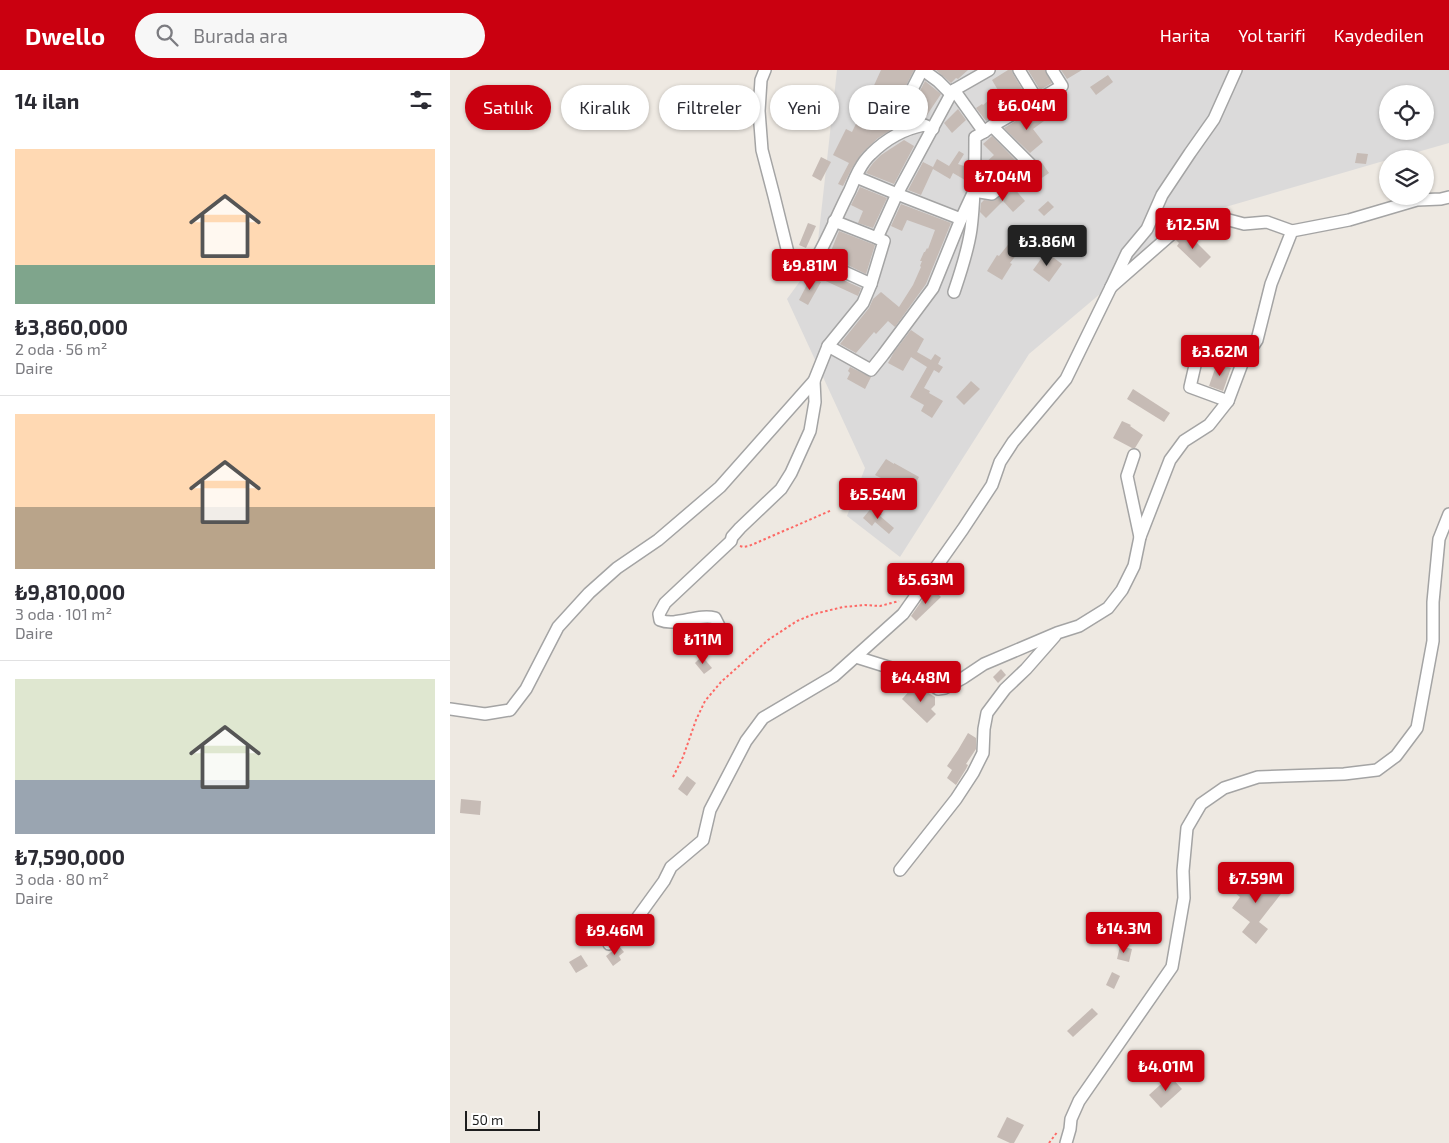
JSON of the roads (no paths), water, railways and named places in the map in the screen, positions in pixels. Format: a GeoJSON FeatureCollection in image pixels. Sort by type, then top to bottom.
{"type":"FeatureCollection","features":[{"type":"Feature","properties":{"kind":"street"},"geometry":{"type":"LineString","coordinates":[[764,70],[761,80],[758,111],[762,150],[791,265],[798,272],[808,272],[816,259],[856,177],[869,155],[906,130]]}},
{"type":"Feature","properties":{"kind":"street"},"geometry":{"type":"LineString","coordinates":[[914,85],[922,70],[952,92],[988,129],[1030,164],[992,194],[974,191]]}},
{"type":"Feature","properties":{"kind":"street"},"geometry":{"type":"LineString","coordinates":[[877,238],[897,194],[952,92],[989,70]]}},
{"type":"Feature","properties":{"kind":"street"},"geometry":{"type":"LineString","coordinates":[[1019,70],[1038,101]]}},
{"type":"Feature","properties":{"kind":"street"},"geometry":{"type":"LineString","coordinates":[[954,292],[964,263],[971,229],[976,136],[1062,86],[1052,70]]}},
{"type":"Feature","properties":{"kind":"street"},"geometry":{"type":"LineString","coordinates":[[609,944],[635,922],[664,882],[671,867],[703,840],[710,810],[746,741],[763,718],[834,676],[903,614],[992,485],[1000,462],[1013,442],[1066,379],[1127,253],[1147,229],[1162,195],[1214,119],[1236,70]]}},
{"type":"Feature","properties":{"kind":"street"},"geometry":{"type":"LineString","coordinates":[[928,127],[933,129]]}},
{"type":"Feature","properties":{"kind":"street"},"geometry":{"type":"LineString","coordinates":[[856,177],[961,219]]}},
{"type":"Feature","properties":{"kind":"street"},"geometry":{"type":"LineString","coordinates":[[828,346],[871,370],[933,288],[974,191]]}},
{"type":"Feature","properties":{"kind":"street"},"geometry":{"type":"LineString","coordinates":[[1111,287],[1191,217],[1210,214],[1244,224],[1267,222],[1292,231],[1350,220],[1417,200],[1449,198]]}},
{"type":"Feature","properties":{"kind":"street"},"geometry":{"type":"LineString","coordinates":[[450,709],[485,714],[510,710],[526,689],[558,628],[589,593],[617,568],[658,540],[720,487],[814,382],[828,346],[863,303],[884,241],[834,221]]}},
{"type":"Feature","properties":{"kind":"street"},"geometry":{"type":"LineString","coordinates":[[856,657],[920,677],[938,689],[944,688],[984,664],[1079,626],[1108,608],[1122,590],[1134,566],[1140,537],[1170,460],[1184,441],[1209,425],[1228,401],[1243,361],[1257,340],[1271,284],[1292,231]]}},
{"type":"Feature","properties":{"kind":"street"},"geometry":{"type":"LineString","coordinates":[[816,259],[871,284]]}},
{"type":"Feature","properties":{"kind":"street"},"geometry":{"type":"LineString","coordinates":[[1200,344],[1190,387],[1228,401]]}},
{"type":"Feature","properties":{"kind":"street"},"geometry":{"type":"LineString","coordinates":[[701,642],[719,626],[716,618],[702,617],[667,622],[660,620],[659,614],[665,603],[731,541],[740,528],[781,489],[792,473],[810,431],[814,402],[814,382]]}},
{"type":"Feature","properties":{"kind":"street"},"geometry":{"type":"LineString","coordinates":[[1134,455],[1127,476],[1140,537]]}},
{"type":"Feature","properties":{"kind":"street"},"geometry":{"type":"LineString","coordinates":[[1066,1143],[1070,1129],[1070,1119],[1079,1102],[1172,967],[1184,898],[1183,870],[1187,828],[1201,804],[1224,788],[1258,777],[1344,774],[1377,770],[1396,756],[1417,728],[1433,640],[1433,602],[1439,539],[1449,514]]}},
{"type":"Feature","properties":{"kind":"street"},"geometry":{"type":"LineString","coordinates":[[900,870],[956,799],[973,773],[982,753],[987,713],[1004,689],[1026,669],[1058,633]]}}]}
